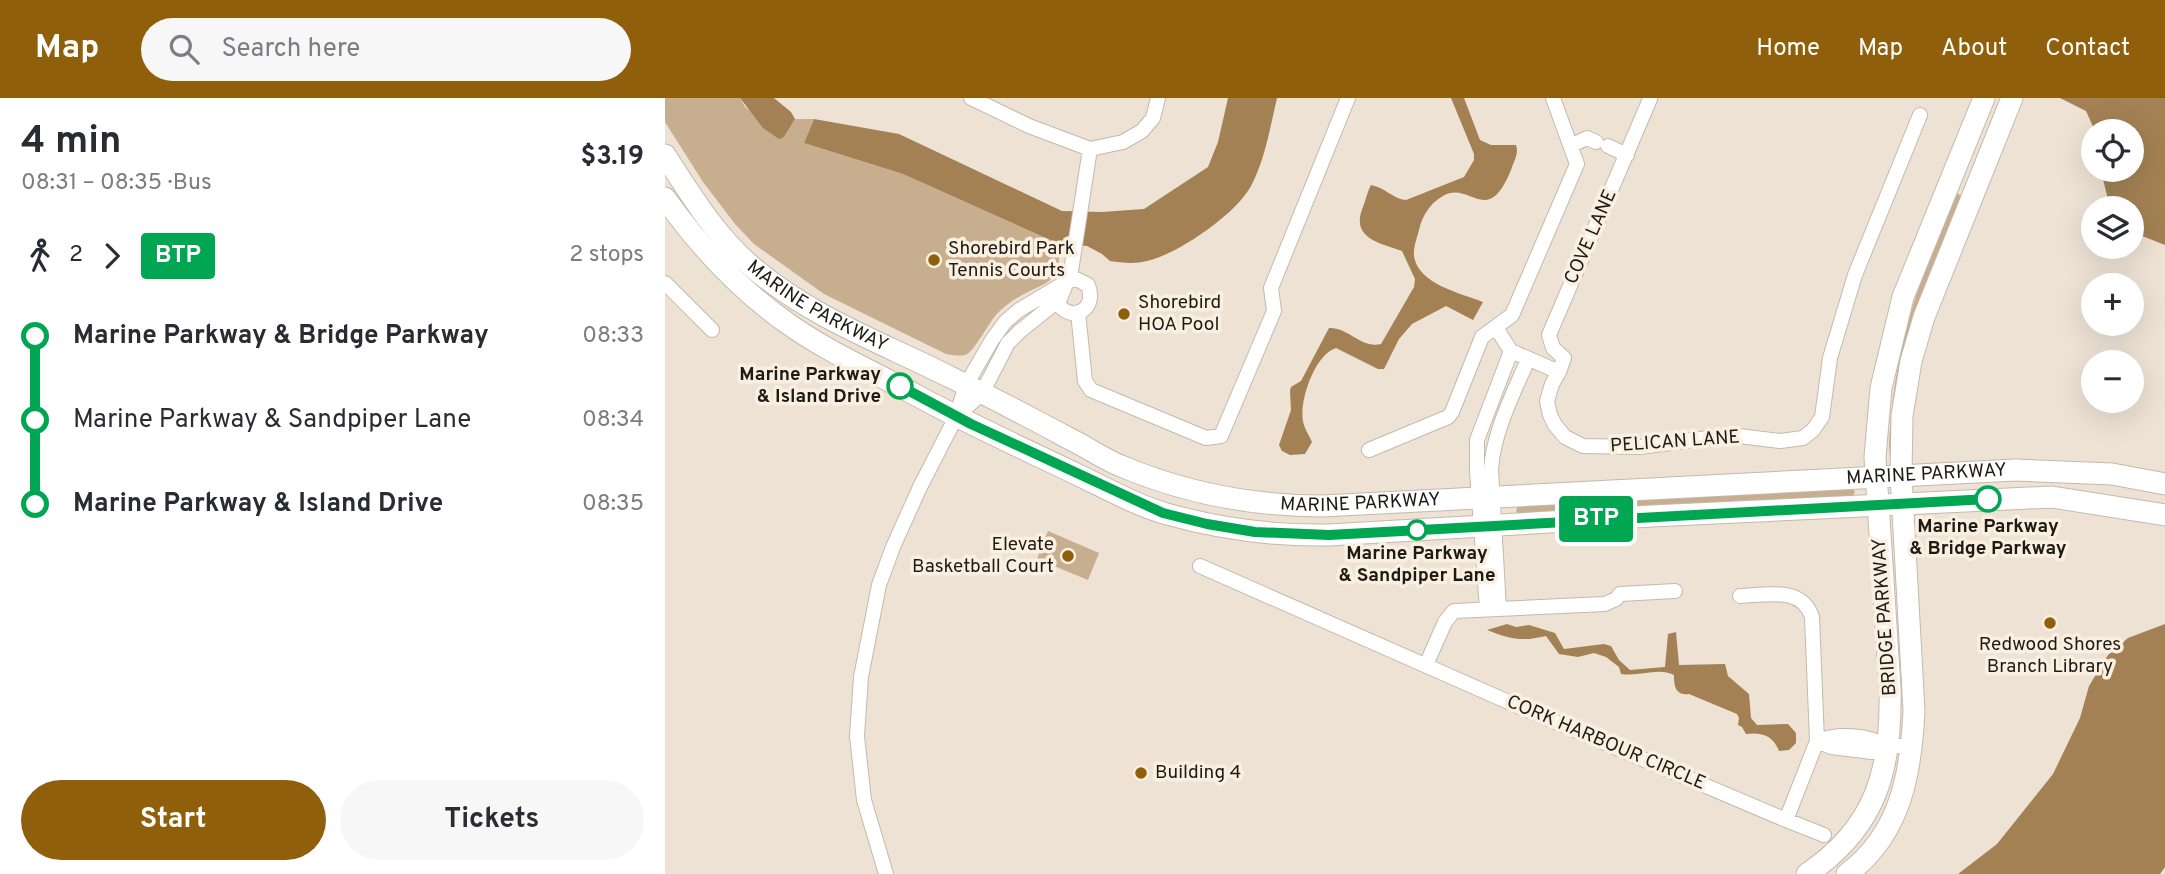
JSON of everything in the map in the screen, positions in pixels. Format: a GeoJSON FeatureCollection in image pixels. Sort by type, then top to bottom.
{"type":"FeatureCollection","features":[{"type":"Feature","properties":{"kind":"main road","name":"BRIDGE PARKWAY"},"geometry":{"type":"LineString","coordinates":[[1807,874],[1829,859],[1852,835],[1881,781],[1888,747],[1890,688],[1877,506],[1877,417],[1888,353],[1903,298],[1984,98]]}},
{"type":"Feature","properties":{"kind":"main road","name":"BRIDGE PARKWAY"},"geometry":{"type":"LineString","coordinates":[[1847,874],[1867,857],[1891,821],[1906,782],[1912,745],[1914,711],[1902,504],[1902,416],[1911,361],[1924,317],[2012,98]]}},
{"type":"Feature","properties":{"kind":"main road","name":"MARINE PARKWAY"},"geometry":{"type":"LineString","coordinates":[[665,155],[712,224],[755,270],[826,318],[974,389],[1120,466],[1220,496],[1265,503],[1323,506],[2015,470],[2112,474],[2165,484]]}},
{"type":"Feature","properties":{"kind":"main road","name":"MARINE PARKWAY"},"geometry":{"type":"LineString","coordinates":[[665,198],[701,245],[743,287],[786,323],[817,344],[956,417],[1129,499],[1163,513],[1207,524],[1255,532],[1310,535],[2052,497],[2165,515]]}},
{"type":"Feature","properties":{"kind":"street"},"geometry":{"type":"LineString","coordinates":[[971,98],[1029,127],[1090,149],[1123,142],[1142,131],[1153,118],[1159,98]]}},
{"type":"Feature","properties":{"kind":"street"},"geometry":{"type":"LineString","coordinates":[[1078,312],[1085,377],[1091,390],[1206,438],[1221,436],[1274,312],[1271,288],[1349,98]]}},
{"type":"Feature","properties":{"kind":"street"},"geometry":{"type":"LineString","coordinates":[[1369,450],[1448,417],[1482,337],[1512,315],[1577,163],[1553,98]]}},
{"type":"Feature","properties":{"kind":"street","name":"COVE LANE"},"geometry":{"type":"LineString","coordinates":[[1559,372],[1564,358],[1553,348],[1549,335],[1650,99]]}},
{"type":"Feature","properties":{"kind":"street","name":"PELICAN LANE"},"geometry":{"type":"LineString","coordinates":[[1559,372],[1547,401],[1550,415],[1565,437],[1583,446],[1640,447],[1731,435],[1780,441],[1803,438],[1822,417],[1830,358],[1855,275],[1920,116]]}},
{"type":"Feature","properties":{"kind":"street"},"geometry":{"type":"LineString","coordinates":[[1572,145],[1587,138],[1627,155]]}},
{"type":"Feature","properties":{"kind":"street"},"geometry":{"type":"LineString","coordinates":[[886,874],[864,800],[857,736],[861,677],[879,585],[920,487],[956,417],[1008,343],[1057,302],[1073,258],[1090,149]]}},
{"type":"Feature","properties":{"kind":"street"},"geometry":{"type":"LineString","coordinates":[[974,389],[992,340],[1005,322],[1019,310],[1066,282],[1076,279],[1088,285],[1092,294],[1089,307],[1078,312],[1062,309],[1057,302]]}},
{"type":"Feature","properties":{"kind":"street"},"geometry":{"type":"LineString","coordinates":[[665,283],[712,330]]}},
{"type":"Feature","properties":{"kind":"street"},"geometry":{"type":"LineString","coordinates":[[1496,328],[1511,351],[1559,372]]}},
{"type":"Feature","properties":{"kind":"street"},"geometry":{"type":"LineString","coordinates":[[1493,609],[1486,496],[1476,451],[1479,432],[1511,351]]}},
{"type":"Feature","properties":{"kind":"street"},"geometry":{"type":"LineString","coordinates":[[1486,496],[1496,438],[1528,359]]}},
{"type":"Feature","properties":{"kind":"street","name":"CORK HARBOUR CIRCLE"},"geometry":{"type":"LineString","coordinates":[[1201,566],[1824,835]]}},
{"type":"Feature","properties":{"kind":"street"},"geometry":{"type":"LineString","coordinates":[[1426,665],[1449,614],[1457,611],[1605,604],[1616,600],[1620,594],[1675,591]]}},
{"type":"Feature","properties":{"kind":"street"},"geometry":{"type":"LineString","coordinates":[[1740,596],[1789,595],[1801,600],[1811,612],[1817,741],[1786,820]]}},
{"type":"Feature","properties":{"kind":"street"},"geometry":{"type":"LineString","coordinates":[[1817,741],[1831,747],[1872,752],[1888,747],[1912,745]]}},
{"type":"Feature","properties":{"kind":"shaded area"},"geometry":{"type":"Polygon","coordinates":[[[665,98],[740,98],[745,107],[784,137],[795,119],[814,119],[804,143],[903,174],[1057,243],[1058,267],[1051,279],[1000,311],[970,352],[962,355],[946,354],[824,294],[754,244],[703,182],[665,122],[665,98]]]}},
{"type":"Feature","properties":{"kind":"shaded area"},"geometry":{"type":"Polygon","coordinates":[[[740,98],[774,98],[791,112],[795,119],[784,137],[779,139],[763,128],[740,98]]]}},
{"type":"Feature","properties":{"kind":"shaded area"},"geometry":{"type":"Polygon","coordinates":[[[1228,98],[1277,98],[1264,154],[1251,186],[1233,209],[1190,242],[1160,257],[1138,263],[1110,261],[1087,246],[1057,243],[903,174],[804,143],[814,119],[899,134],[1062,211],[1144,209],[1208,167],[1218,142],[1228,98]]]}},
{"type":"Feature","properties":{"kind":"shaded area"},"geometry":{"type":"Polygon","coordinates":[[[1451,98],[1464,98],[1480,140],[1491,145],[1516,145],[1517,154],[1502,187],[1494,197],[1486,200],[1453,193],[1434,202],[1422,220],[1414,256],[1423,274],[1441,286],[1483,302],[1473,320],[1446,306],[1412,324],[1399,339],[1384,369],[1378,369],[1336,348],[1328,352],[1310,379],[1302,412],[1312,442],[1305,454],[1290,455],[1282,451],[1279,445],[1291,410],[1291,387],[1301,381],[1329,328],[1374,345],[1381,344],[1414,287],[1415,279],[1402,251],[1369,238],[1360,226],[1360,217],[1371,185],[1406,200],[1464,177],[1474,160],[1451,98]]]}},
{"type":"Feature","properties":{"kind":"shaded area"},"geometry":{"type":"Polygon","coordinates":[[[2060,98],[2165,98],[2165,245],[2144,237],[2144,196],[2107,196],[2104,182],[2144,182],[2144,119],[2090,119],[2086,111],[2060,98]]]}},
{"type":"Feature","properties":{"kind":"shaded area"},"geometry":{"type":"Polygon","coordinates":[[[1956,194],[1961,198],[1890,455],[1889,436],[1894,389],[1906,331],[1933,247],[1956,194]]]}},
{"type":"Feature","properties":{"kind":"shaded area"},"geometry":{"type":"Polygon","coordinates":[[[1852,488],[1855,492],[1853,496],[1519,515],[1516,511],[1518,506],[1852,488]]]}},
{"type":"Feature","properties":{"kind":"shaded area","name":"Elevate Basketball Court"},"geometry":{"type":"Polygon","coordinates":[[[1048,531],[1099,553],[1088,580],[1037,559],[1048,531]]]}},
{"type":"Feature","properties":{"kind":"shaded area"},"geometry":{"type":"Polygon","coordinates":[[[1507,624],[1516,627],[1529,625],[1555,633],[1564,649],[1604,644],[1611,646],[1619,660],[1630,670],[1665,667],[1668,634],[1676,632],[1679,665],[1725,664],[1728,676],[1749,694],[1751,718],[1757,725],[1788,724],[1796,733],[1796,743],[1789,750],[1779,751],[1766,736],[1746,734],[1738,725],[1737,714],[1678,692],[1674,675],[1661,672],[1621,674],[1619,667],[1606,657],[1594,653],[1578,657],[1559,654],[1546,636],[1516,639],[1487,630],[1507,624]]]}},
{"type":"Feature","properties":{"kind":"shaded area"},"geometry":{"type":"Polygon","coordinates":[[[2165,624],[2165,867],[2160,874],[1958,874],[1997,844],[2053,774],[2080,718],[2089,686],[2108,655],[2128,638],[2165,624]]]}},
{"type":"Feature","properties":{"kind":"bus line","name":"BTP"},"geometry":{"type":"LineString","coordinates":[[900,386],[956,417],[1163,513],[1255,532],[1329,535],[1988,499]]}},
{"type":"Feature","properties":{"kind":"place","name":"Shorebird Park Tennis Courts"},"geometry":{"type":"Point","coordinates":[934,260]}},
{"type":"Feature","properties":{"kind":"place","name":"Shorebird HOA Pool"},"geometry":{"type":"Point","coordinates":[1124,314]}},
{"type":"Feature","properties":{"kind":"place","name":"Marine Parkway & Island Drive"},"geometry":{"type":"Point","coordinates":[900,386]}},
{"type":"Feature","properties":{"kind":"place","name":"Marine Parkway & Bridge Parkway"},"geometry":{"type":"Point","coordinates":[1988,499]}},
{"type":"Feature","properties":{"kind":"place","name":"Marine Parkway & Sandpiper Lane"},"geometry":{"type":"Point","coordinates":[1417,530]}},
{"type":"Feature","properties":{"kind":"place","name":"Elevate Basketball Court"},"geometry":{"type":"Point","coordinates":[1068,556]}},
{"type":"Feature","properties":{"kind":"place","name":"Redwood Shores Branch Library"},"geometry":{"type":"Point","coordinates":[2050,623]}},
{"type":"Feature","properties":{"kind":"place","name":"Building 4"},"geometry":{"type":"Point","coordinates":[1141,773]}}]}
